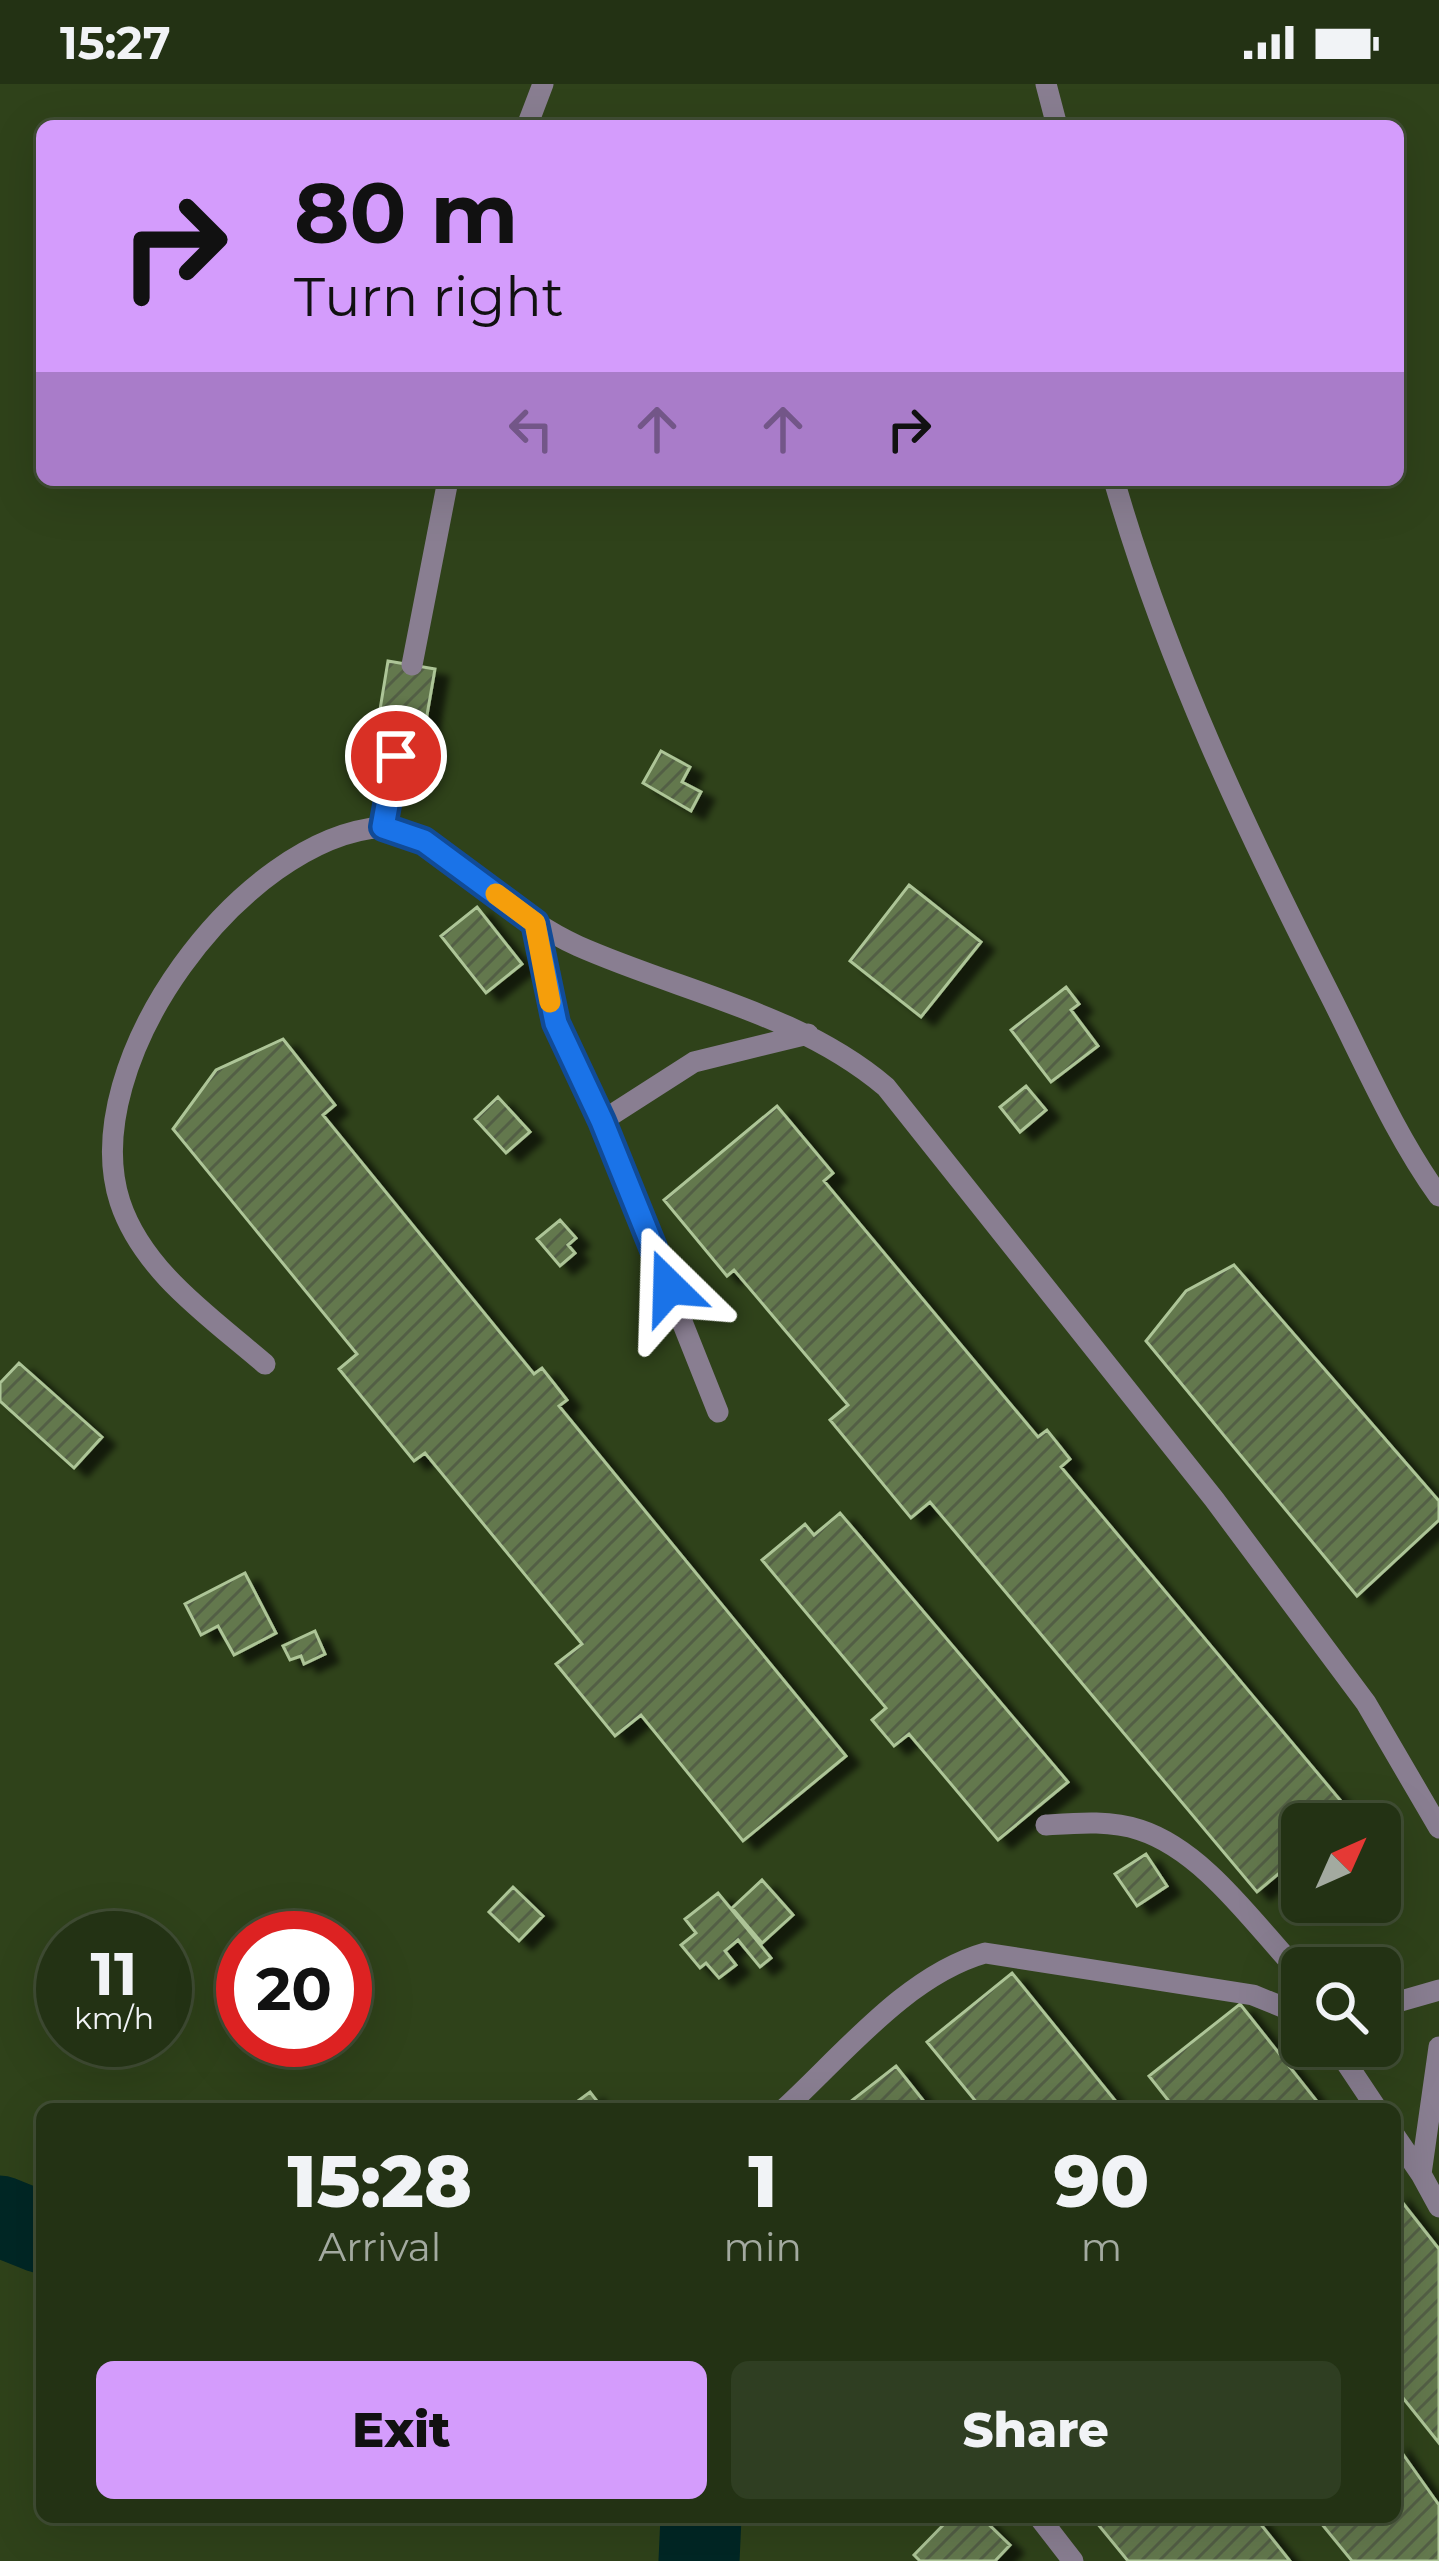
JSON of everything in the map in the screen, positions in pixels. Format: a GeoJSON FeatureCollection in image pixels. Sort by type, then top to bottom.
{"type":"FeatureCollection","features":[{"type":"Feature","properties":{"kind":"lane"},"geometry":{"type":"LineString","coordinates":[[529,120],[543,84]]}},
{"type":"Feature","properties":{"kind":"lane"},"geometry":{"type":"LineString","coordinates":[[1046,84],[1055,120]]}},
{"type":"Feature","properties":{"kind":"lane"},"geometry":{"type":"LineString","coordinates":[[412,665],[447,486]]}},
{"type":"Feature","properties":{"kind":"lane"},"geometry":{"type":"LineString","coordinates":[[1116,486],[1148,588],[1241,820],[1398,1129],[1439,1196]]}},
{"type":"Feature","properties":{"kind":"lane"},"geometry":{"type":"LineString","coordinates":[[383,827],[396,756]]}},
{"type":"Feature","properties":{"kind":"lane"},"geometry":{"type":"LineString","coordinates":[[265,1364],[166,1277],[130,1222],[114,1169],[126,1080],[169,986],[238,902],[282,863],[318,842],[352,830],[383,827],[424,841],[535,923],[578,946],[808,1034],[853,1058],[920,1123],[1366,1703],[1439,1828]]}},
{"type":"Feature","properties":{"kind":"lane"},"geometry":{"type":"LineString","coordinates":[[535,923],[556,1023],[602,1121],[718,1412]]}},
{"type":"Feature","properties":{"kind":"lane"},"geometry":{"type":"LineString","coordinates":[[602,1121],[694,1061],[808,1034]]}},
{"type":"Feature","properties":{"kind":"lane"},"geometry":{"type":"LineString","coordinates":[[1046,1826],[1096,1822],[1142,1830],[1190,1858],[1281,1953]]}},
{"type":"Feature","properties":{"kind":"lane"},"geometry":{"type":"LineString","coordinates":[[791,2103],[944,1970],[985,1953],[1253,1995],[1281,2006]]}},
{"type":"Feature","properties":{"kind":"lane"},"geometry":{"type":"LineString","coordinates":[[1401,2001],[1439,1990]]}},
{"type":"Feature","properties":{"kind":"lane"},"geometry":{"type":"LineString","coordinates":[[1421,2174],[1439,2047]]}},
{"type":"Feature","properties":{"kind":"lane"},"geometry":{"type":"LineString","coordinates":[[1348,2067],[1373,2103]]}},
{"type":"Feature","properties":{"kind":"lane"},"geometry":{"type":"LineString","coordinates":[[1401,2145],[1439,2207]]}},
{"type":"Feature","properties":{"kind":"lane"},"geometry":{"type":"LineString","coordinates":[[1044,2523],[1073,2561]]}},
{"type":"Feature","properties":{"kind":"building"},"geometry":{"type":"Polygon","coordinates":[[[388,661],[435,669],[419,761],[373,752],[388,661]]]}},
{"type":"Feature","properties":{"kind":"building"},"geometry":{"type":"Polygon","coordinates":[[[661,751],[690,767],[682,782],[701,792],[691,811],[643,783],[661,751]]]}},
{"type":"Feature","properties":{"kind":"building"},"geometry":{"type":"Polygon","coordinates":[[[909,885],[981,942],[921,1017],[850,961],[909,885]]]}},
{"type":"Feature","properties":{"kind":"building"},"geometry":{"type":"Polygon","coordinates":[[[477,907],[522,964],[486,993],[441,936],[477,907]]]}},
{"type":"Feature","properties":{"kind":"building"},"geometry":{"type":"Polygon","coordinates":[[[1066,987],[1079,1004],[1071,1010],[1098,1046],[1051,1082],[1011,1030],[1066,987]]]}},
{"type":"Feature","properties":{"kind":"building"},"geometry":{"type":"Polygon","coordinates":[[[283,1039],[335,1105],[323,1115],[534,1374],[542,1368],[567,1400],[559,1406],[846,1756],[743,1841],[641,1715],[615,1736],[556,1664],[582,1644],[425,1453],[414,1461],[339,1369],[357,1354],[173,1129],[216,1070],[283,1039]]]}},
{"type":"Feature","properties":{"kind":"building"},"geometry":{"type":"Polygon","coordinates":[[[1026,1086],[1046,1110],[1020,1132],[1000,1107],[1026,1086]]]}},
{"type":"Feature","properties":{"kind":"building"},"geometry":{"type":"Polygon","coordinates":[[[498,1097],[530,1132],[506,1153],[475,1119],[498,1097]]]}},
{"type":"Feature","properties":{"kind":"building"},"geometry":{"type":"Polygon","coordinates":[[[777,1106],[833,1173],[824,1181],[1038,1437],[1047,1430],[1070,1459],[1061,1467],[1343,1803],[1281,1803],[1281,1872],[1257,1892],[930,1502],[911,1518],[830,1420],[848,1405],[734,1270],[727,1276],[664,1200],[777,1106]]]}},
{"type":"Feature","properties":{"kind":"building"},"geometry":{"type":"Polygon","coordinates":[[[560,1220],[576,1238],[568,1245],[575,1253],[560,1266],[537,1239],[560,1220]]]}},
{"type":"Feature","properties":{"kind":"building"},"geometry":{"type":"Polygon","coordinates":[[[1234,1265],[1439,1501],[1439,1520],[1357,1596],[1146,1341],[1186,1291],[1234,1265]]]}},
{"type":"Feature","properties":{"kind":"building"},"geometry":{"type":"Polygon","coordinates":[[[19,1363],[102,1437],[74,1468],[0,1401],[0,1383],[19,1363]]]}},
{"type":"Feature","properties":{"kind":"building"},"geometry":{"type":"Polygon","coordinates":[[[840,1513],[1068,1782],[998,1840],[909,1734],[894,1746],[872,1720],[886,1708],[762,1560],[805,1524],[814,1535],[840,1513]]]}},
{"type":"Feature","properties":{"kind":"building"},"geometry":{"type":"Polygon","coordinates":[[[245,1573],[276,1633],[234,1655],[218,1626],[201,1635],[185,1604],[245,1573]]]}},
{"type":"Feature","properties":{"kind":"building"},"geometry":{"type":"Polygon","coordinates":[[[315,1631],[325,1654],[304,1664],[301,1656],[290,1660],[283,1646],[315,1631]]]}},
{"type":"Feature","properties":{"kind":"building"},"geometry":{"type":"Polygon","coordinates":[[[1146,1854],[1167,1886],[1137,1906],[1115,1874],[1146,1854]]]}},
{"type":"Feature","properties":{"kind":"building"},"geometry":{"type":"Polygon","coordinates":[[[762,1880],[793,1915],[762,1943],[732,1908],[762,1880]]]}},
{"type":"Feature","properties":{"kind":"building"},"geometry":{"type":"Polygon","coordinates":[[[513,1887],[543,1916],[519,1941],[489,1912],[513,1887]]]}},
{"type":"Feature","properties":{"kind":"building"},"geometry":{"type":"Polygon","coordinates":[[[718,1893],[771,1958],[760,1967],[738,1940],[725,1951],[736,1965],[719,1978],[706,1963],[700,1968],[681,1945],[696,1933],[685,1919],[718,1893]]]}},
{"type":"Feature","properties":{"kind":"building"},"geometry":{"type":"Polygon","coordinates":[[[1012,1973],[1117,2103],[977,2103],[927,2042],[1012,1973]]]}},
{"type":"Feature","properties":{"kind":"building"},"geometry":{"type":"Polygon","coordinates":[[[1240,2004],[1281,2056],[1281,2067],[1290,2067],[1318,2103],[1170,2103],[1149,2076],[1240,2004]]]}},
{"type":"Feature","properties":{"kind":"building"},"geometry":{"type":"Polygon","coordinates":[[[896,2066],[925,2103],[849,2103],[896,2066]]]}},
{"type":"Feature","properties":{"kind":"building"},"geometry":{"type":"Polygon","coordinates":[[[590,2092],[598,2103],[575,2103],[590,2092]]]}},
{"type":"Feature","properties":{"kind":"building"},"geometry":{"type":"Polygon","coordinates":[[[1401,2201],[1439,2249],[1439,2443],[1401,2396],[1401,2201]]]}},
{"type":"Feature","properties":{"kind":"building"},"geometry":{"type":"Polygon","coordinates":[[[1401,2451],[1439,2505],[1439,2561],[1352,2561],[1321,2523],[1401,2523],[1401,2451]]]}},
{"type":"Feature","properties":{"kind":"building"},"geometry":{"type":"Polygon","coordinates":[[[945,2523],[987,2523],[1010,2545],[995,2561],[920,2561],[914,2555],[945,2523]]]}},
{"type":"Feature","properties":{"kind":"building"},"geometry":{"type":"Polygon","coordinates":[[[1097,2523],[1260,2523],[1290,2561],[1128,2561],[1097,2523]]]}},
{"type":"Feature","properties":{"kind":"waterway"},"geometry":{"type":"LineString","coordinates":[[0,2216],[36,2231]]}},
{"type":"Feature","properties":{"kind":"waterway"},"geometry":{"type":"LineString","coordinates":[[699,2561],[701,2523]]}},
{"type":"Feature","properties":{"kind":"slow traffic"},"geometry":{"type":"LineString","coordinates":[[496,894],[535,923],[550,1002]]}},
{"type":"Feature","properties":{"kind":"route"},"geometry":{"type":"LineString","coordinates":[[396,756],[383,827],[424,841],[535,923],[556,1023],[602,1121],[669,1287]]}}]}
